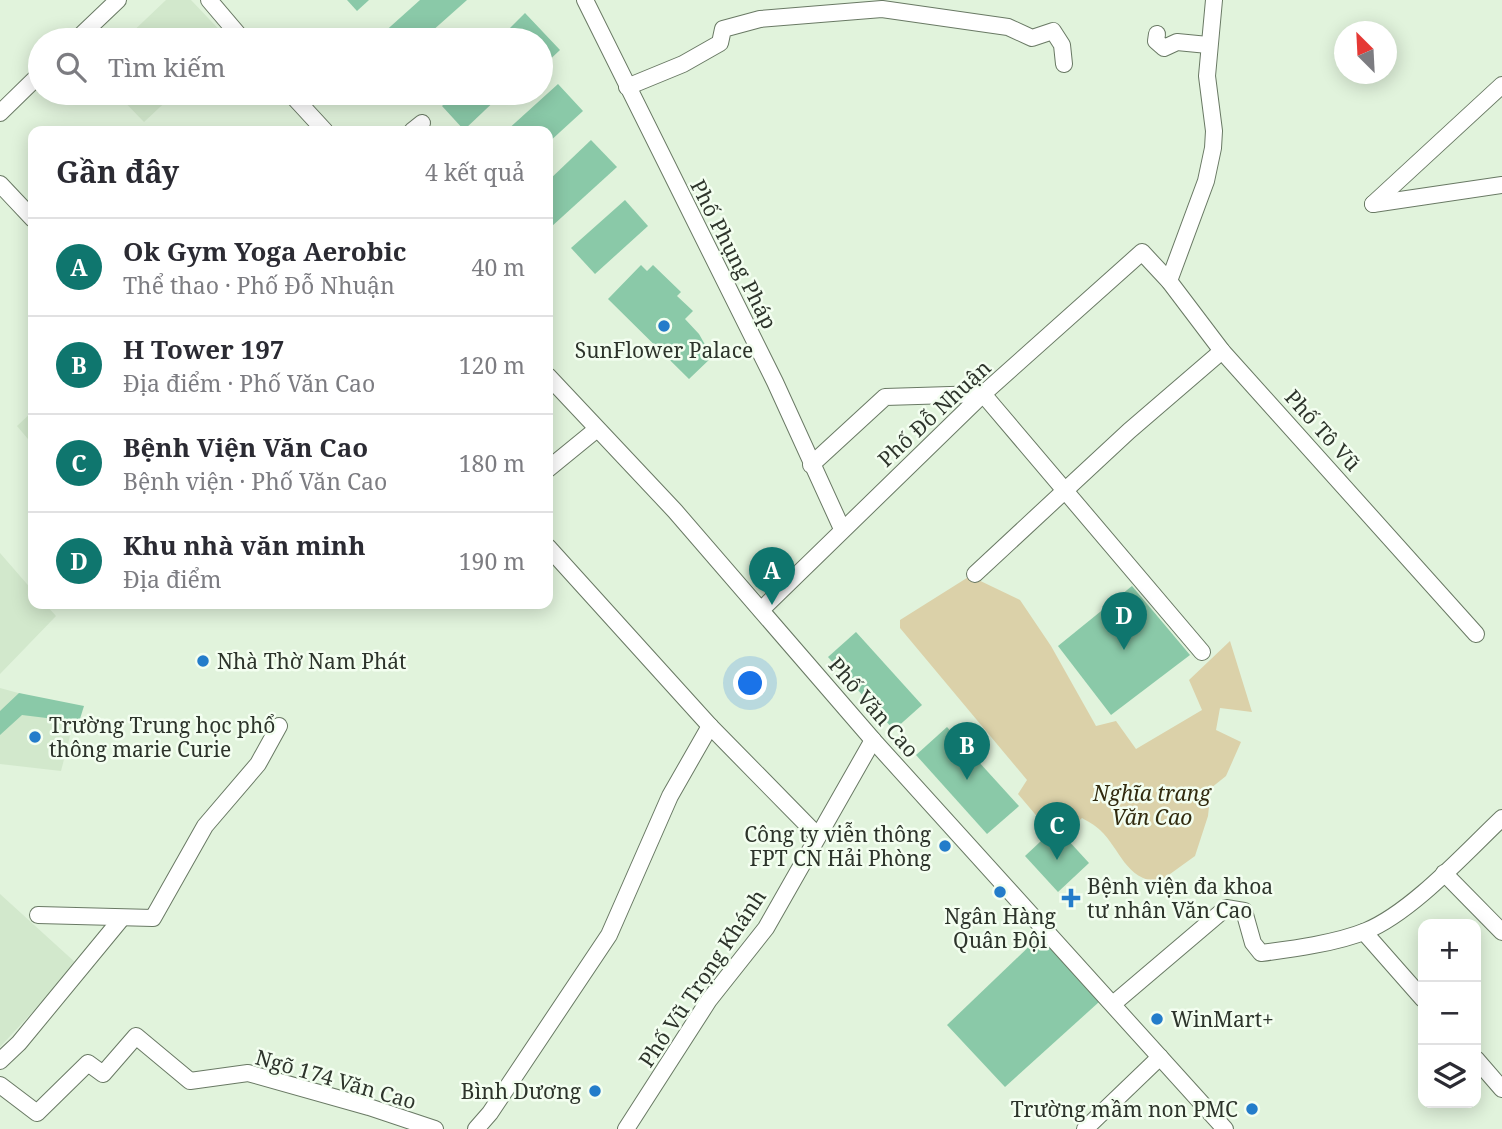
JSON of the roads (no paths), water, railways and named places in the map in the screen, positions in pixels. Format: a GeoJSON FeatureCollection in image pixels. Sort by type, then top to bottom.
{"type":"FeatureCollection","features":[{"type":"Feature","properties":{"kind":"street"},"geometry":{"type":"LineString","coordinates":[[89,28],[118,0]]}},
{"type":"Feature","properties":{"kind":"street"},"geometry":{"type":"LineString","coordinates":[[209,0],[233,28]]}},
{"type":"Feature","properties":{"kind":"street","name":"Phố Phụng Pháp"},"geometry":{"type":"LineString","coordinates":[[585,0],[775,382],[842,529]]}},
{"type":"Feature","properties":{"kind":"street"},"geometry":{"type":"LineString","coordinates":[[1169,281],[1206,181],[1213,148],[1208,45],[1214,0]]}},
{"type":"Feature","properties":{"kind":"street"},"geometry":{"type":"LineString","coordinates":[[627,87],[683,64],[720,43],[723,29],[760,19],[882,9],[1008,27],[1032,38],[1053,31],[1062,45],[1064,64]]}},
{"type":"Feature","properties":{"kind":"street"},"geometry":{"type":"LineString","coordinates":[[1157,34],[1156,41],[1164,48],[1177,42],[1208,45]]}},
{"type":"Feature","properties":{"kind":"street"},"geometry":{"type":"LineString","coordinates":[[1502,85],[1373,204],[1502,185]]}},
{"type":"Feature","properties":{"kind":"street"},"geometry":{"type":"LineString","coordinates":[[0,113],[28,86]]}},
{"type":"Feature","properties":{"kind":"street"},"geometry":{"type":"LineString","coordinates":[[301,105],[320,126]]}},
{"type":"Feature","properties":{"kind":"street"},"geometry":{"type":"LineString","coordinates":[[0,184],[28,214]]}},
{"type":"Feature","properties":{"kind":"street","name":"Phố Tô Vũ"},"geometry":{"type":"LineString","coordinates":[[1142,252],[1169,281],[1222,351],[1476,634]]}},
{"type":"Feature","properties":{"kind":"street","name":"Phố Đỗ Nhuận"},"geometry":{"type":"LineString","coordinates":[[761,610],[983,394],[1142,252]]}},
{"type":"Feature","properties":{"kind":"street"},"geometry":{"type":"LineString","coordinates":[[975,574],[1063,491],[1222,351]]}},
{"type":"Feature","properties":{"kind":"street","name":"Phố Văn Cao"},"geometry":{"type":"LineString","coordinates":[[553,381],[675,511],[873,740],[1225,1129]]}},
{"type":"Feature","properties":{"kind":"street"},"geometry":{"type":"LineString","coordinates":[[811,465],[885,397],[983,394],[1202,652]]}},
{"type":"Feature","properties":{"kind":"street"},"geometry":{"type":"LineString","coordinates":[[553,465],[597,429]]}},
{"type":"Feature","properties":{"kind":"street"},"geometry":{"type":"LineString","coordinates":[[553,553],[710,726],[818,836]]}},
{"type":"Feature","properties":{"kind":"street"},"geometry":{"type":"LineString","coordinates":[[37,915],[153,918],[205,826],[258,764],[279,726]]}},
{"type":"Feature","properties":{"kind":"street"},"geometry":{"type":"LineString","coordinates":[[476,1129],[490,1113],[609,935],[664,808],[710,726]]}},
{"type":"Feature","properties":{"kind":"street","name":"Phố Vũ Trọng Khánh"},"geometry":{"type":"LineString","coordinates":[[626,1129],[709,1000],[766,928],[873,740]]}},
{"type":"Feature","properties":{"kind":"street"},"geometry":{"type":"LineString","coordinates":[[1112,1004],[1226,908],[1244,911],[1253,943],[1261,953],[1364,932],[1386,921],[1444,873],[1502,818]]}},
{"type":"Feature","properties":{"kind":"street"},"geometry":{"type":"LineString","coordinates":[[1444,873],[1502,932]]}},
{"type":"Feature","properties":{"kind":"street"},"geometry":{"type":"LineString","coordinates":[[0,1061],[122,918]]}},
{"type":"Feature","properties":{"kind":"street"},"geometry":{"type":"LineString","coordinates":[[1364,932],[1418,993]]}},
{"type":"Feature","properties":{"kind":"street","name":"Ngõ 174 Văn Cao"},"geometry":{"type":"LineString","coordinates":[[0,1085],[37,1113],[88,1063],[103,1074],[136,1036],[190,1081],[248,1073],[369,1107],[435,1129]]}},
{"type":"Feature","properties":{"kind":"street"},"geometry":{"type":"LineString","coordinates":[[1085,1129],[1160,1057]]}},
{"type":"Feature","properties":{"kind":"street"},"geometry":{"type":"LineString","coordinates":[[1481,1065],[1502,1089]]}},
{"type":"Feature","properties":{"kind":"place","name":"SunFlower Palace"},"geometry":{"type":"Point","coordinates":[664,326]}},
{"type":"Feature","properties":{"kind":"place","name":"Ok Gym Yoga Aerobic"},"geometry":{"type":"Point","coordinates":[772,605]}},
{"type":"Feature","properties":{"kind":"place","name":"Khu nhà văn minh"},"geometry":{"type":"Point","coordinates":[1124,650]}},
{"type":"Feature","properties":{"kind":"place","name":"Nhà Thờ Nam Phát"},"geometry":{"type":"Point","coordinates":[203,661]}},
{"type":"Feature","properties":{"kind":"place","name":"Trường Trung học phổ thông marie Curie"},"geometry":{"type":"Point","coordinates":[35,737]}},
{"type":"Feature","properties":{"kind":"place","name":"H Tower 197"},"geometry":{"type":"Point","coordinates":[967,780]}},
{"type":"Feature","properties":{"kind":"place","name":"Công ty viễn thông FPT CN Hải Phòng"},"geometry":{"type":"Point","coordinates":[945,846]}},
{"type":"Feature","properties":{"kind":"place","name":"Bệnh Viện Văn Cao"},"geometry":{"type":"Point","coordinates":[1057,860]}},
{"type":"Feature","properties":{"kind":"place","name":"Ngân Hàng Quân Đội"},"geometry":{"type":"Point","coordinates":[1000,892]}},
{"type":"Feature","properties":{"kind":"place","name":"Bệnh viện đa khoa tư nhân Văn Cao"},"geometry":{"type":"Point","coordinates":[1071,898]}},
{"type":"Feature","properties":{"kind":"place","name":"WinMart+"},"geometry":{"type":"Point","coordinates":[1157,1019]}},
{"type":"Feature","properties":{"kind":"place","name":"Bình Dương"},"geometry":{"type":"Point","coordinates":[595,1091]}},
{"type":"Feature","properties":{"kind":"place","name":"Trường mầm non PMC"},"geometry":{"type":"Point","coordinates":[1252,1109]}},
{"type":"Feature","properties":{"kind":"park label","name":"Nghĩa trang Văn Cao"},"geometry":{"type":"Point","coordinates":[1152,805]}}]}
